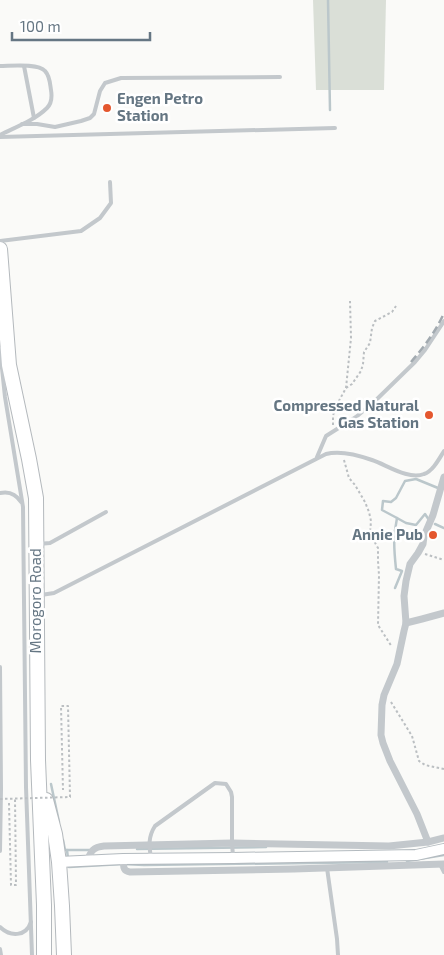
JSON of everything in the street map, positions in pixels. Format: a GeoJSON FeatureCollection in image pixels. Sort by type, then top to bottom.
{"type":"FeatureCollection","features":[{"type":"Feature","properties":{"kind":"highway","name":"Morogoro Road"},"geometry":{"type":"LineString","coordinates":[[0,249],[9,364],[36,498],[38,760],[44,905],[44,955]]}},
{"type":"Feature","properties":{"kind":"highway"},"geometry":{"type":"LineString","coordinates":[[38,760],[59,862],[64,955]]}},
{"type":"Feature","properties":{"kind":"main road"},"geometry":{"type":"LineString","coordinates":[[59,862],[150,858],[416,855],[444,849]]}},
{"type":"Feature","properties":{"kind":"street"},"geometry":{"type":"LineString","coordinates":[[428,842],[417,814],[393,768],[383,743],[381,735],[382,705],[384,695],[397,664],[406,623],[404,605],[410,564],[418,553],[433,515],[444,477]]}},
{"type":"Feature","properties":{"kind":"street"},"geometry":{"type":"LineString","coordinates":[[406,623],[444,612]]}},
{"type":"Feature","properties":{"kind":"street"},"geometry":{"type":"LineString","coordinates":[[87,861],[96,847],[232,844],[389,846],[428,842],[444,838]]}},
{"type":"Feature","properties":{"kind":"street"},"geometry":{"type":"LineString","coordinates":[[123,859],[124,868],[130,872],[442,864]]}},
{"type":"Feature","properties":{"kind":"lane"},"geometry":{"type":"LineString","coordinates":[[0,66],[39,67],[45,70],[48,75],[52,95],[48,107],[34,118],[0,136]]}},
{"type":"Feature","properties":{"kind":"lane"},"geometry":{"type":"LineString","coordinates":[[24,66],[34,118]]}},
{"type":"Feature","properties":{"kind":"lane"},"geometry":{"type":"LineString","coordinates":[[22,124],[55,127],[90,118],[94,114],[100,91],[106,84],[121,78],[280,77]]}},
{"type":"Feature","properties":{"kind":"lane"},"geometry":{"type":"LineString","coordinates":[[0,136],[335,128]]}},
{"type":"Feature","properties":{"kind":"lane"},"geometry":{"type":"LineString","coordinates":[[0,241],[81,231],[100,218],[112,203],[110,182]]}},
{"type":"Feature","properties":{"kind":"lane"},"geometry":{"type":"LineString","coordinates":[[317,458],[326,436],[356,417],[375,401],[415,362],[444,321]]}},
{"type":"Feature","properties":{"kind":"lane","name":"Morogoro Road"},"geometry":{"type":"LineString","coordinates":[[0,350],[24,507],[26,787],[32,955]]}},
{"type":"Feature","properties":{"kind":"lane"},"geometry":{"type":"LineString","coordinates":[[36,596],[54,593],[332,452],[345,453],[372,460],[416,476],[425,474],[432,468],[444,451]]}},
{"type":"Feature","properties":{"kind":"lane"},"geometry":{"type":"LineString","coordinates":[[0,493],[8,492],[14,494],[24,507]]}},
{"type":"Feature","properties":{"kind":"lane"},"geometry":{"type":"LineString","coordinates":[[36,544],[50,543],[106,512]]}},
{"type":"Feature","properties":{"kind":"lane"},"geometry":{"type":"LineString","coordinates":[[0,667],[0,851]]}},
{"type":"Feature","properties":{"kind":"lane"},"geometry":{"type":"LineString","coordinates":[[150,858],[150,836],[155,826],[215,783],[226,784],[231,792],[233,858]]}},
{"type":"Feature","properties":{"kind":"lane"},"geometry":{"type":"LineString","coordinates":[[442,864],[444,872]]}},
{"type":"Feature","properties":{"kind":"lane"},"geometry":{"type":"LineString","coordinates":[[327,868],[338,955]]}},
{"type":"Feature","properties":{"kind":"lane"},"geometry":{"type":"LineString","coordinates":[[0,926],[9,934],[21,934],[30,926],[32,920]]}},
{"type":"Feature","properties":{"kind":"lane"},"geometry":{"type":"LineString","coordinates":[[0,949],[1,955]]}},
{"type":"Feature","properties":{"kind":"path"},"geometry":{"type":"LineString","coordinates":[[333,432],[335,408],[346,388],[351,338],[350,301]]}},
{"type":"Feature","properties":{"kind":"path"},"geometry":{"type":"LineString","coordinates":[[346,388],[352,384],[361,371],[364,352],[370,342],[375,321],[392,312],[396,306]]}},
{"type":"Feature","properties":{"kind":"path"},"geometry":{"type":"LineString","coordinates":[[345,453],[343,457],[349,478],[365,502],[371,521],[370,534],[378,548],[378,625],[398,658]]}},
{"type":"Feature","properties":{"kind":"path"},"geometry":{"type":"LineString","coordinates":[[418,553],[444,560]]}},
{"type":"Feature","properties":{"kind":"path"},"geometry":{"type":"LineString","coordinates":[[384,695],[392,704],[412,736],[419,761],[444,769]]}},
{"type":"Feature","properties":{"kind":"path"},"geometry":{"type":"LineString","coordinates":[[0,798],[70,798],[68,706],[61,706],[63,790]]}},
{"type":"Feature","properties":{"kind":"path"},"geometry":{"type":"LineString","coordinates":[[10,803],[10,885],[16,885],[15,798]]}},
{"type":"Feature","properties":{"kind":"shaded area"},"geometry":{"type":"Polygon","coordinates":[[[313,0],[386,0],[384,90],[316,90],[313,0]]]}},
{"type":"Feature","properties":{"kind":"waterway"},"geometry":{"type":"LineString","coordinates":[[328,0],[330,110]]}},
{"type":"Feature","properties":{"kind":"waterway"},"geometry":{"type":"LineString","coordinates":[[397,518],[382,510],[383,501],[391,502],[396,498],[405,481],[416,479],[438,488]]}},
{"type":"Feature","properties":{"kind":"waterway"},"geometry":{"type":"LineString","coordinates":[[395,588],[402,571],[396,569],[395,562],[394,537],[397,518],[406,523],[416,525],[425,514],[429,520]]}},
{"type":"Feature","properties":{"kind":"waterway"},"geometry":{"type":"LineString","coordinates":[[435,524],[444,528]]}},
{"type":"Feature","properties":{"kind":"waterway"},"geometry":{"type":"LineString","coordinates":[[51,784],[59,822]]}},
{"type":"Feature","properties":{"kind":"waterway"},"geometry":{"type":"LineString","coordinates":[[63,840],[68,859]]}},
{"type":"Feature","properties":{"kind":"waterway"},"geometry":{"type":"LineString","coordinates":[[137,849],[266,847]]}},
{"type":"Feature","properties":{"kind":"waterway"},"geometry":{"type":"LineString","coordinates":[[67,850],[91,850]]}},
{"type":"Feature","properties":{"kind":"waterway"},"geometry":{"type":"LineString","coordinates":[[407,861],[444,855]]}},
{"type":"Feature","properties":{"kind":"waterway"},"geometry":{"type":"LineString","coordinates":[[69,865],[69,867],[123,864],[387,862]]}},
{"type":"Feature","properties":{"kind":"railway"},"geometry":{"type":"LineString","coordinates":[[411,362],[421,351],[444,313]]}},
{"type":"Feature","properties":{"kind":"place","name":"Engen Petro Station"},"geometry":{"type":"Point","coordinates":[107,108]}},
{"type":"Feature","properties":{"kind":"place","name":"Compressed Natural Gas Station"},"geometry":{"type":"Point","coordinates":[429,415]}},
{"type":"Feature","properties":{"kind":"place","name":"Annie Pub"},"geometry":{"type":"Point","coordinates":[433,535]}}]}
